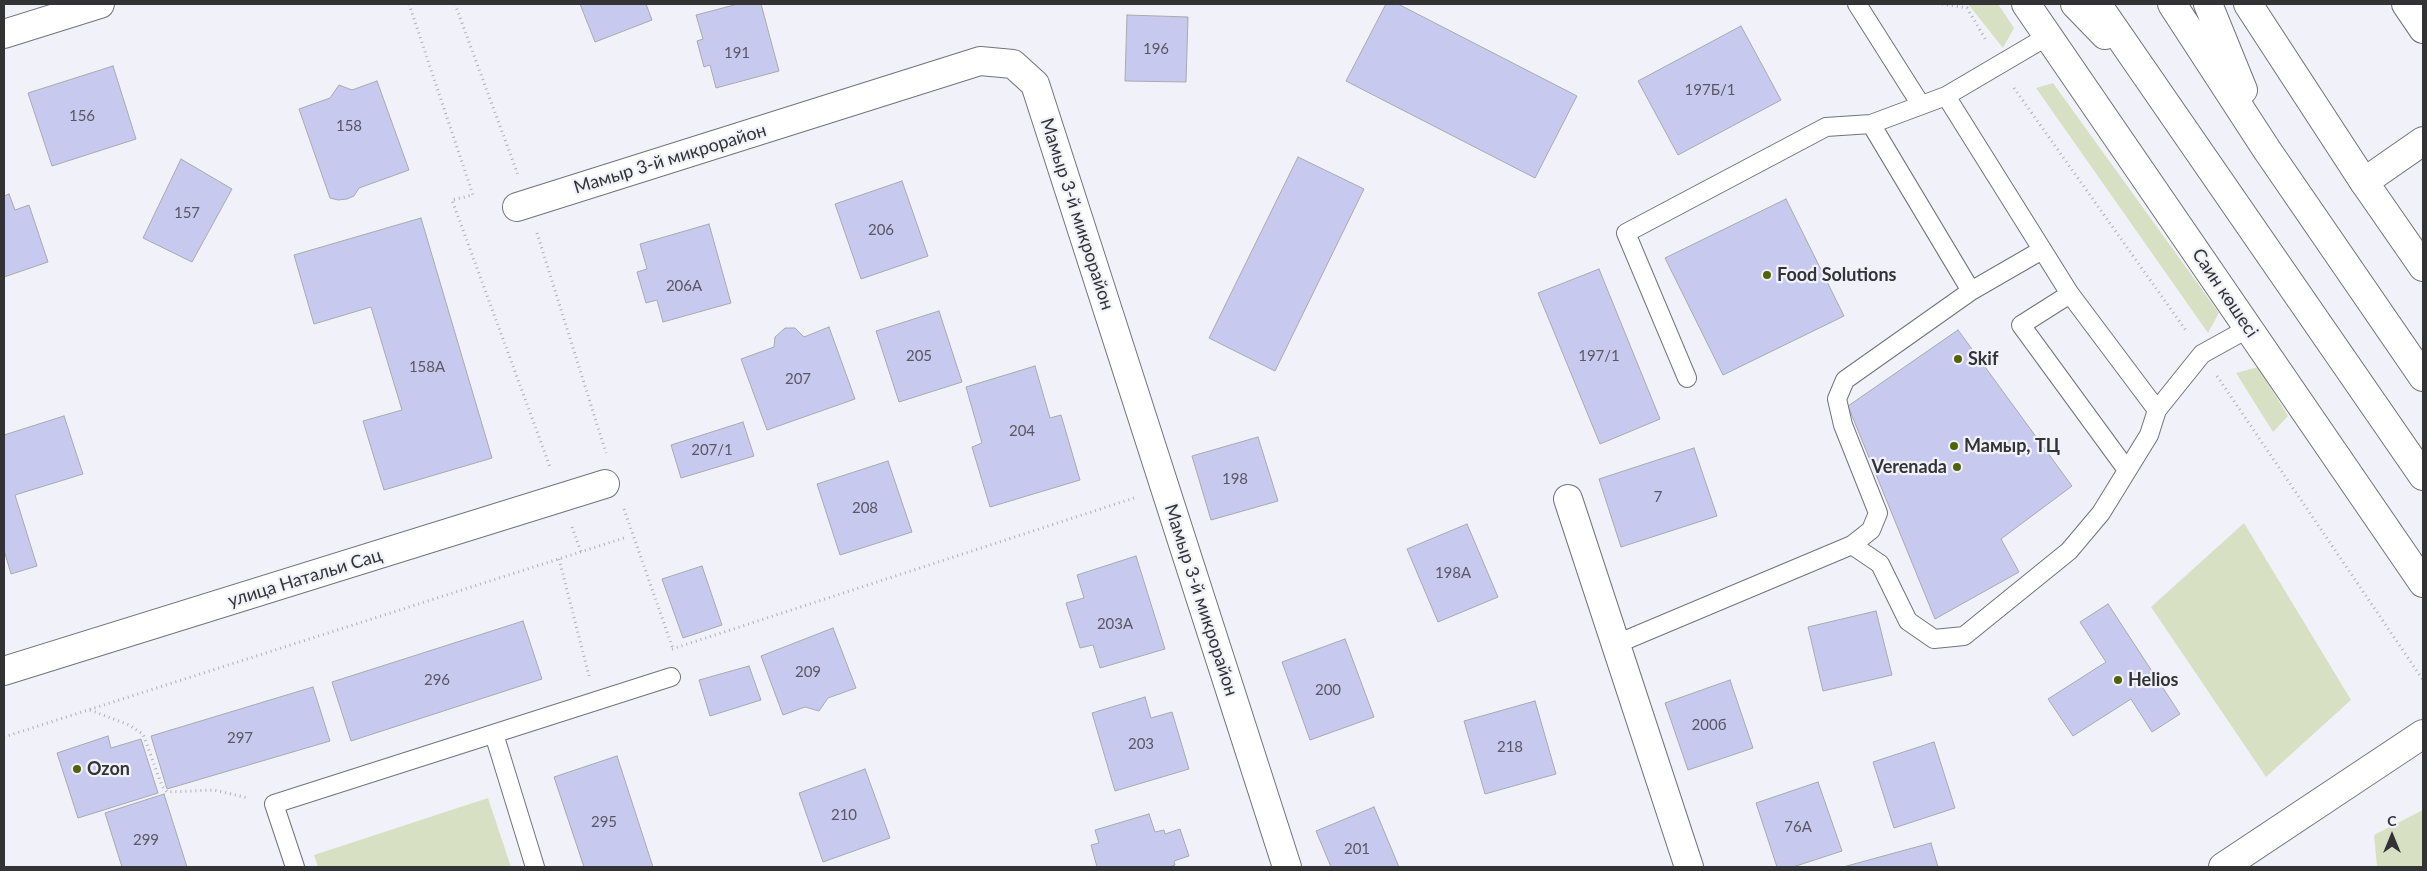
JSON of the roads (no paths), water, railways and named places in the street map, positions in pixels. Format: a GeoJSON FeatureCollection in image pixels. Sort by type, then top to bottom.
{"type":"FeatureCollection","features":[{"type":"Feature","properties":{"kind":"street"},"geometry":{"type":"LineString","coordinates":[[4,34],[100,4]]}},
{"type":"Feature","properties":{"kind":"street","name":"Саин көшесі"},"geometry":{"type":"LineString","coordinates":[[2026,4],[2423,583]]}},
{"type":"Feature","properties":{"kind":"street"},"geometry":{"type":"LineString","coordinates":[[2075,4],[2151,81]]}},
{"type":"Feature","properties":{"kind":"street"},"geometry":{"type":"LineString","coordinates":[[2097,4],[2423,476]]}},
{"type":"Feature","properties":{"kind":"street"},"geometry":{"type":"LineString","coordinates":[[2172,4],[2267,150],[2423,377]]}},
{"type":"Feature","properties":{"kind":"street"},"geometry":{"type":"LineString","coordinates":[[2208,4],[2267,150]]}},
{"type":"Feature","properties":{"kind":"street"},"geometry":{"type":"LineString","coordinates":[[2248,4],[2364,182],[2423,267]]}},
{"type":"Feature","properties":{"kind":"street"},"geometry":{"type":"LineString","coordinates":[[2406,4],[2423,29]]}},
{"type":"Feature","properties":{"kind":"street","name":"Мамыр 3-й микрорайон"},"geometry":{"type":"LineString","coordinates":[[523,205],[980,61],[1013,64],[1036,84],[1287,867]]}},
{"type":"Feature","properties":{"kind":"street"},"geometry":{"type":"LineString","coordinates":[[2364,182],[2423,141]]}},
{"type":"Feature","properties":{"kind":"street","name":"улица Натальи Сац"},"geometry":{"type":"LineString","coordinates":[[4,671],[561,498],[607,472]]}},
{"type":"Feature","properties":{"kind":"street"},"geometry":{"type":"LineString","coordinates":[[1568,498],[1614,645],[1689,867]]}},
{"type":"Feature","properties":{"kind":"street"},"geometry":{"type":"LineString","coordinates":[[2223,867],[2423,734]]}},
{"type":"Feature","properties":{"kind":"lane"},"geometry":{"type":"LineString","coordinates":[[1857,4],[1922,105]]}},
{"type":"Feature","properties":{"kind":"lane"},"geometry":{"type":"LineString","coordinates":[[1687,378],[1626,233],[1826,127],[1871,124],[1946,96],[2048,36]]}},
{"type":"Feature","properties":{"kind":"lane"},"geometry":{"type":"LineString","coordinates":[[1946,96],[2070,294],[2157,410]]}},
{"type":"Feature","properties":{"kind":"lane"},"geometry":{"type":"LineString","coordinates":[[1871,124],[1971,291]]}},
{"type":"Feature","properties":{"kind":"lane"},"geometry":{"type":"LineString","coordinates":[[1614,645],[1852,545],[1871,530],[1878,513],[1843,426],[1837,399],[1845,380],[1971,291],[2042,250]]}},
{"type":"Feature","properties":{"kind":"lane"},"geometry":{"type":"LineString","coordinates":[[2070,294],[2021,325],[2127,470]]}},
{"type":"Feature","properties":{"kind":"lane"},"geometry":{"type":"LineString","coordinates":[[1852,545],[1880,564],[1908,621],[1934,639],[1964,636],[2068,551],[2101,513],[2148,435],[2157,410],[2202,354],[2249,328]]}},
{"type":"Feature","properties":{"kind":"lane"},"geometry":{"type":"LineString","coordinates":[[295,867],[274,804],[671,678]]}},
{"type":"Feature","properties":{"kind":"lane"},"geometry":{"type":"LineString","coordinates":[[494,734],[535,867]]}},
{"type":"Feature","properties":{"kind":"place","name":"Food Solutions"},"geometry":{"type":"Point","coordinates":[1767,275]}},
{"type":"Feature","properties":{"kind":"place","name":"Skif"},"geometry":{"type":"Point","coordinates":[1958,359]}},
{"type":"Feature","properties":{"kind":"place","name":"Мамыр, ТЦ"},"geometry":{"type":"Point","coordinates":[1954,446]}},
{"type":"Feature","properties":{"kind":"place","name":"Verenada"},"geometry":{"type":"Point","coordinates":[1957,467]}},
{"type":"Feature","properties":{"kind":"place","name":"Helios"},"geometry":{"type":"Point","coordinates":[2118,680]}},
{"type":"Feature","properties":{"kind":"place","name":"Ozon"},"geometry":{"type":"Point","coordinates":[77,769]}}]}
